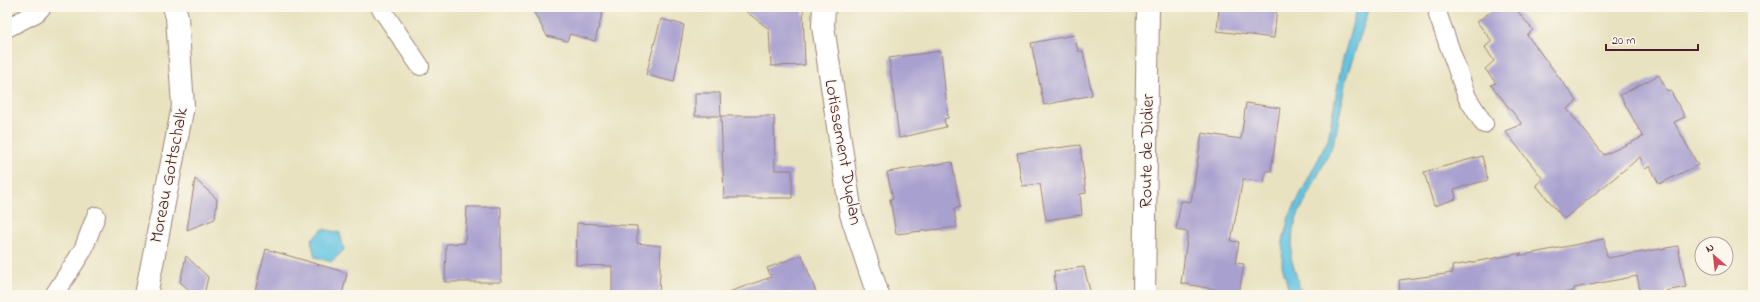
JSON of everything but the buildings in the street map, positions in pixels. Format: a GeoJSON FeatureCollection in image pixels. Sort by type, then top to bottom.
{"type":"FeatureCollection","features":[{"type":"Feature","properties":{"kind":"street","name":"Moreau Gottschalk"},"geometry":{"type":"LineString","coordinates":[[146,295],[183,106],[177,17],[174,7]]}},
{"type":"Feature","properties":{"kind":"street","name":"Lotissement Duplan"},"geometry":{"type":"LineString","coordinates":[[824,7],[823,26],[851,214],[878,295]]}},
{"type":"Feature","properties":{"kind":"street","name":"Route de Didier"},"geometry":{"type":"LineString","coordinates":[[1144,295],[1148,7]]}},
{"type":"Feature","properties":{"kind":"lane"},"geometry":{"type":"LineString","coordinates":[[7,28],[36,13],[42,7]]}},
{"type":"Feature","properties":{"kind":"lane"},"geometry":{"type":"LineString","coordinates":[[380,7],[420,66]]}},
{"type":"Feature","properties":{"kind":"lane"},"geometry":{"type":"LineString","coordinates":[[1438,7],[1438,15],[1467,97],[1484,124]]}},
{"type":"Feature","properties":{"kind":"lane"},"geometry":{"type":"LineString","coordinates":[[54,295],[83,250],[96,216]]}},
{"type":"Feature","properties":{"kind":"water"},"geometry":{"type":"Polygon","coordinates":[[[1357,7],[1370,7],[1346,78],[1336,134],[1330,151],[1297,217],[1293,229],[1291,258],[1302,295],[1290,295],[1282,265],[1283,241],[1289,217],[1328,140],[1341,67],[1357,7]]]}},
{"type":"Feature","properties":{"kind":"water"},"geometry":{"type":"Polygon","coordinates":[[[323,229],[340,233],[344,250],[331,262],[315,257],[311,240],[323,229]]]}}]}
